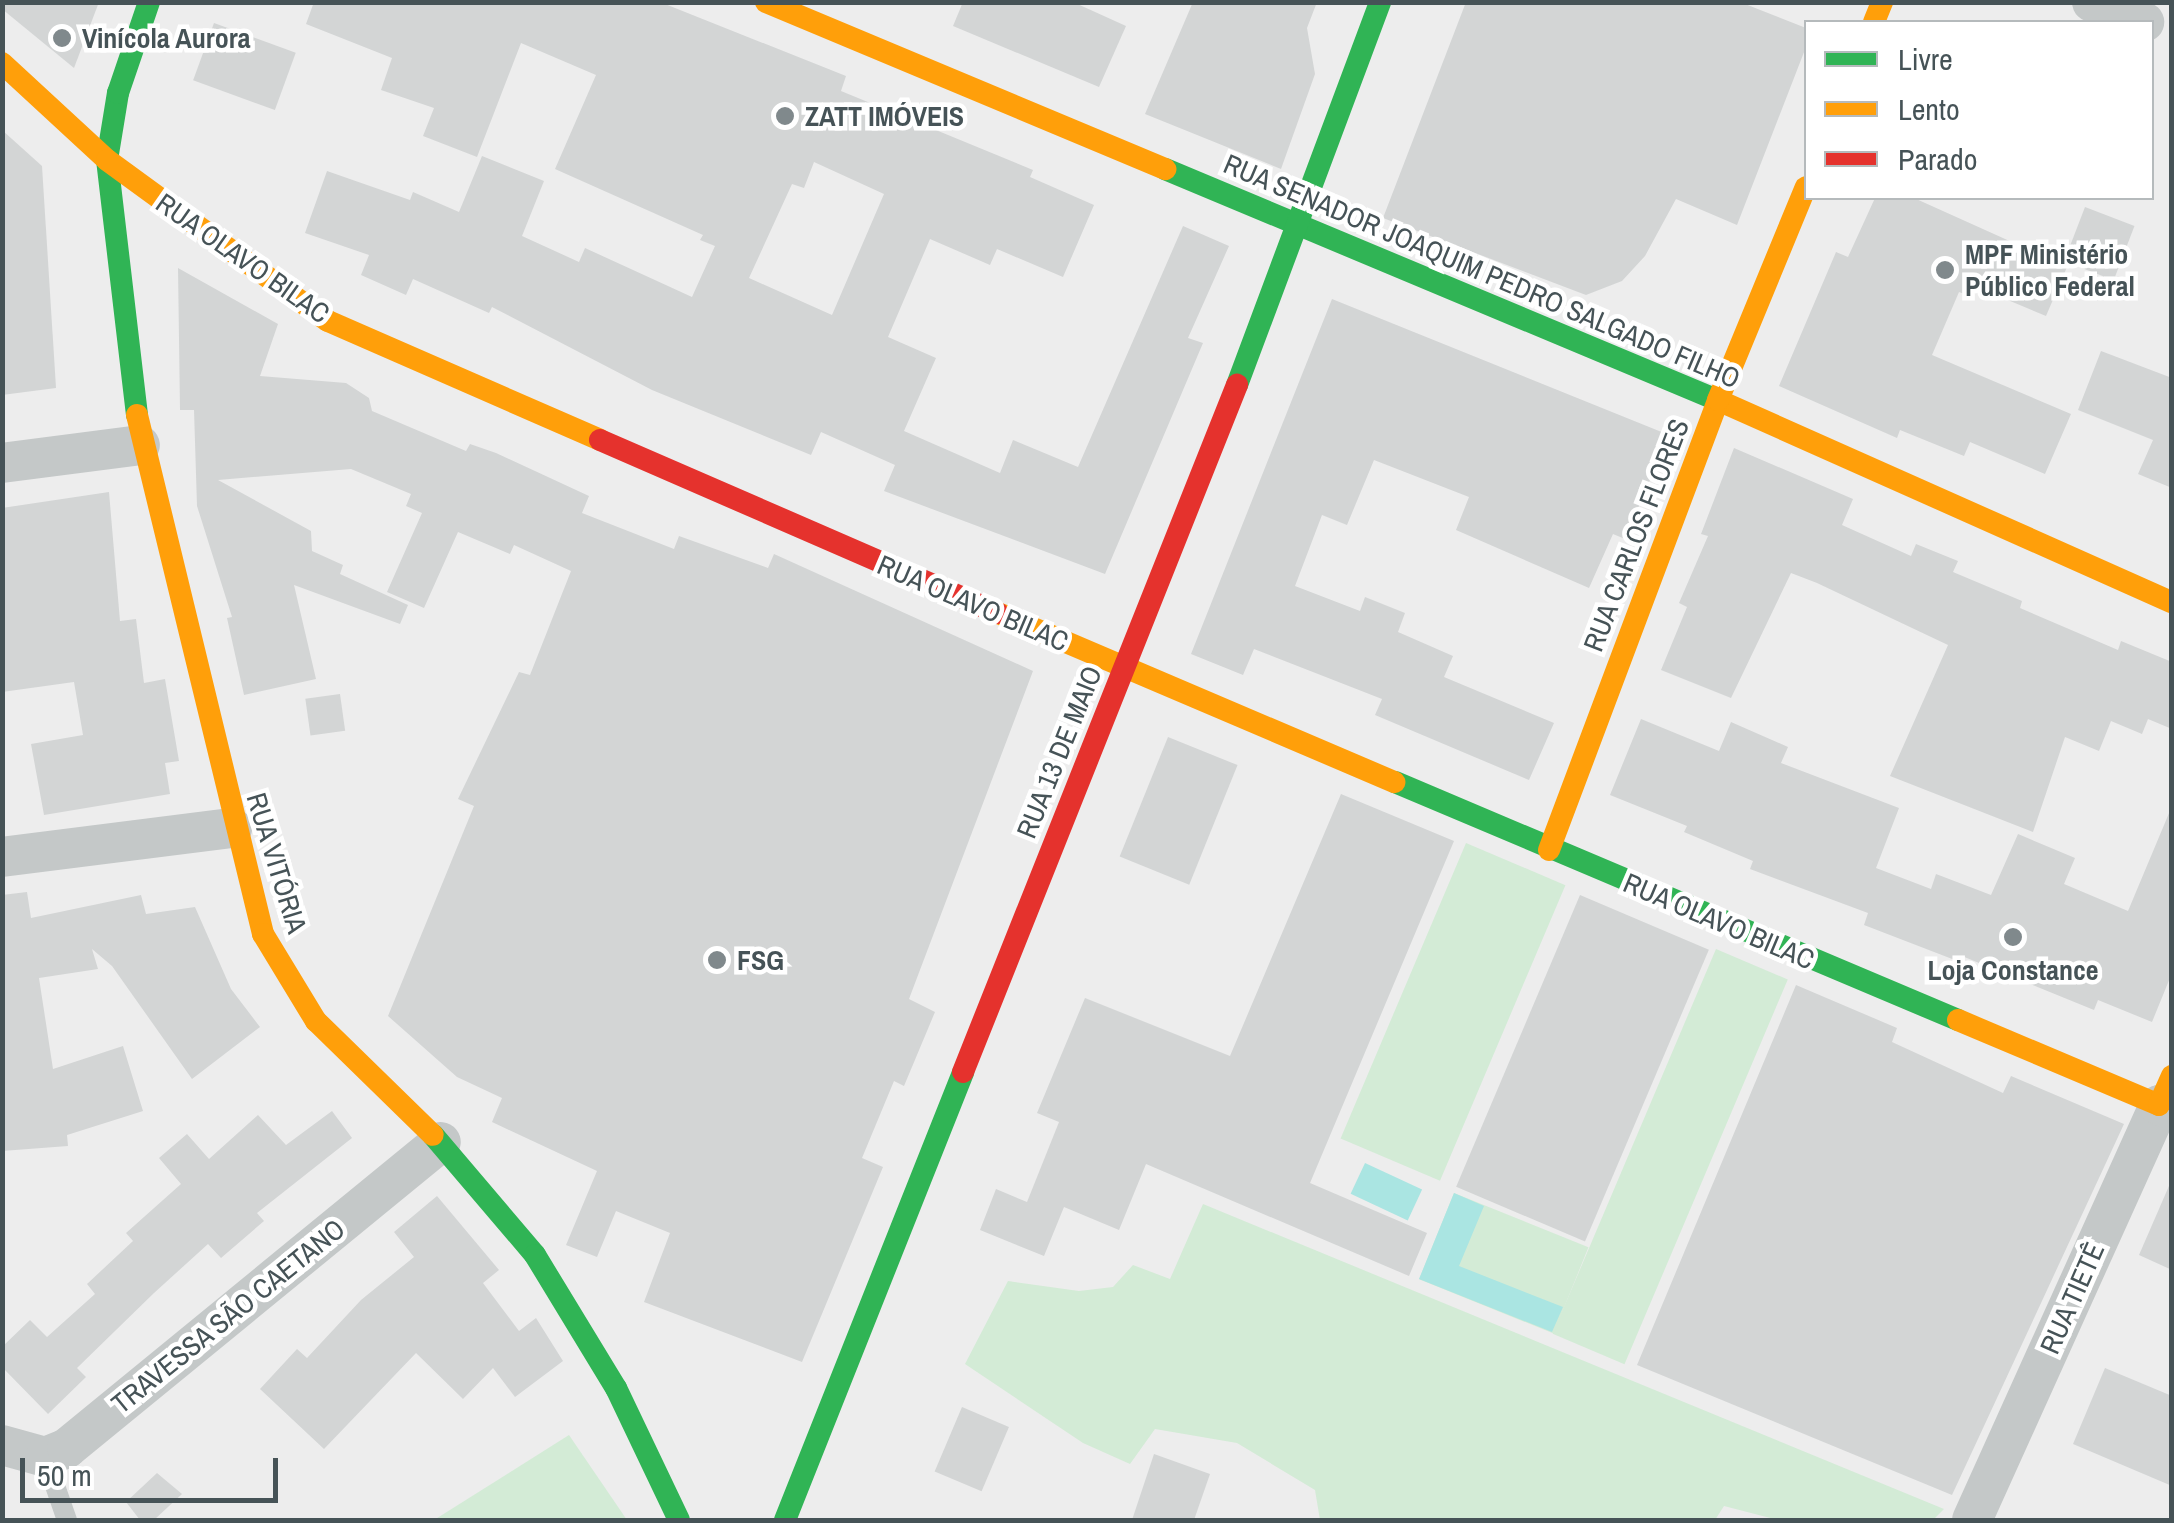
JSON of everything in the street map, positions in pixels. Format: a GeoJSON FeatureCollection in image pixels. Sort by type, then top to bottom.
{"type":"FeatureCollection","features":[{"type":"Feature","properties":{"kind":"main road","name":"RUA VITÓRIA"},"geometry":{"type":"LineString","coordinates":[[149,2],[118,93],[106,160],[140,445],[232,828],[264,934],[288,983],[316,1021],[441,1142],[494,1200],[571,1308],[679,1520]]}},
{"type":"Feature","properties":{"kind":"main road","name":"RUA SENADOR JOAQUIM PEDRO SALGADO FILHO"},"geometry":{"type":"LineString","coordinates":[[766,2],[1718,400],[2172,602]]}},
{"type":"Feature","properties":{"kind":"main road","name":"RUA 13 DE MAIO"},"geometry":{"type":"LineString","coordinates":[[785,1520],[1299,228],[1380,2]]}},
{"type":"Feature","properties":{"kind":"main road","name":"RUA OLAVO BILAC"},"geometry":{"type":"LineString","coordinates":[[2,62],[106,160],[328,321],[1549,850],[2167,1097]]}},
{"type":"Feature","properties":{"kind":"main road","name":"RUA CARLOS FLORES"},"geometry":{"type":"LineString","coordinates":[[1549,850],[1718,400],[1804,193]]}},
{"type":"Feature","properties":{"kind":"street"},"geometry":{"type":"LineString","coordinates":[[2092,2],[2139,20]]}},
{"type":"Feature","properties":{"kind":"street"},"geometry":{"type":"LineString","coordinates":[[2,463],[140,445]]}},
{"type":"Feature","properties":{"kind":"street"},"geometry":{"type":"LineString","coordinates":[[2,857],[232,828]]}},
{"type":"Feature","properties":{"kind":"street","name":"RUA TIETÊ"},"geometry":{"type":"LineString","coordinates":[[1972,1520],[2167,1097]]}},
{"type":"Feature","properties":{"kind":"street","name":"TRAVESSA SÃO CAETANO"},"geometry":{"type":"LineString","coordinates":[[45,1457],[67,1448],[441,1142]]}},
{"type":"Feature","properties":{"kind":"street"},"geometry":{"type":"LineString","coordinates":[[2,1445],[45,1457]]}},
{"type":"Feature","properties":{"kind":"lane"},"geometry":{"type":"LineString","coordinates":[[45,1457],[67,1520]]}},
{"type":"Feature","properties":{"kind":"green space"},"geometry":{"type":"Polygon","coordinates":[[[1466,843],[1565,885],[1440,1181],[1341,1138],[1466,843]]]}},
{"type":"Feature","properties":{"kind":"green space"},"geometry":{"type":"Polygon","coordinates":[[[1716,949],[1788,979],[1624,1364],[1553,1334],[1716,949]]]}},
{"type":"Feature","properties":{"kind":"green space"},"geometry":{"type":"Polygon","coordinates":[[[1454,1193],[1588,1247],[1554,1334],[1419,1279],[1454,1193]]]}},
{"type":"Feature","properties":{"kind":"green space"},"geometry":{"type":"Polygon","coordinates":[[[1203,1204],[1944,1509],[1933,1520],[1778,1520],[1724,1506],[1715,1520],[1320,1520],[1315,1490],[1237,1443],[1155,1429],[1130,1464],[1083,1443],[965,1364],[1008,1281],[1079,1291],[1113,1287],[1133,1265],[1170,1279],[1203,1204]]]}},
{"type":"Feature","properties":{"kind":"green space"},"geometry":{"type":"Polygon","coordinates":[[[569,1435],[627,1520],[434,1520],[569,1435]]]}},
{"type":"Feature","properties":{"kind":"water"},"geometry":{"type":"Polygon","coordinates":[[[1365,1163],[1422,1190],[1408,1220],[1351,1194],[1365,1163]]]}},
{"type":"Feature","properties":{"kind":"water"},"geometry":{"type":"Polygon","coordinates":[[[1454,1193],[1484,1206],[1459,1266],[1563,1307],[1552,1332],[1419,1279],[1454,1193]]]}},
{"type":"Feature","properties":{"kind":"building","name":"Vinícola Aurora"},"geometry":{"type":"Polygon","coordinates":[[[2,2],[99,2],[74,68],[2,9],[2,2]]]}},
{"type":"Feature","properties":{"kind":"building"},"geometry":{"type":"Polygon","coordinates":[[[314,2],[660,2],[846,76],[841,91],[1033,170],[1030,177],[1094,205],[1063,277],[997,249],[990,265],[930,239],[888,337],[936,358],[904,431],[1000,473],[1013,440],[1078,467],[1183,226],[1229,246],[1188,338],[1203,343],[1105,574],[884,491],[895,465],[821,432],[811,455],[652,390],[492,307],[489,313],[413,279],[406,295],[361,275],[369,255],[305,233],[327,171],[410,200],[413,192],[459,212],[482,156],[544,181],[522,236],[579,262],[585,248],[692,297],[715,246],[700,240],[703,235],[555,169],[596,75],[521,43],[477,157],[423,136],[434,108],[381,90],[392,58],[306,24],[314,2]],[[814,162],[804,188],[792,184],[749,278],[832,315],[884,194],[814,162]]]}},
{"type":"Feature","properties":{"kind":"building"},"geometry":{"type":"Polygon","coordinates":[[[963,2],[1073,2],[1126,26],[1099,87],[953,26],[963,2]]]}},
{"type":"Feature","properties":{"kind":"building"},"geometry":{"type":"Polygon","coordinates":[[[1193,2],[1317,2],[1307,28],[1315,74],[1281,169],[1145,114],[1193,2]]]}},
{"type":"Feature","properties":{"kind":"building"},"geometry":{"type":"Polygon","coordinates":[[[1466,2],[1740,2],[1804,27],[1804,52],[1737,225],[1676,199],[1645,256],[1622,281],[1586,295],[1383,218],[1466,2]]]}},
{"type":"Feature","properties":{"kind":"building"},"geometry":{"type":"Polygon","coordinates":[[[214,23],[296,53],[275,110],[193,80],[214,23]]]}},
{"type":"Feature","properties":{"kind":"building"},"geometry":{"type":"Polygon","coordinates":[[[2,130],[42,166],[56,388],[2,395],[2,130]]]}},
{"type":"Feature","properties":{"kind":"building"},"geometry":{"type":"Polygon","coordinates":[[[1874,200],[1918,200],[2067,267],[2046,316],[1972,285],[1967,295],[1959,292],[1932,355],[2071,414],[2045,474],[1970,442],[1964,456],[1900,430],[1897,438],[1779,386],[1836,252],[1848,257],[1874,200]]]}},
{"type":"Feature","properties":{"kind":"building"},"geometry":{"type":"Polygon","coordinates":[[[2085,207],[2134,226],[2114,280],[2064,261],[2085,207]]]}},
{"type":"Feature","properties":{"kind":"building"},"geometry":{"type":"Polygon","coordinates":[[[178,268],[278,324],[260,376],[346,383],[369,398],[372,411],[466,451],[470,444],[496,453],[589,496],[582,513],[674,549],[679,536],[768,568],[774,554],[1033,671],[909,999],[935,1012],[904,1086],[894,1081],[862,1158],[883,1167],[802,1362],[644,1302],[670,1233],[616,1211],[597,1257],[566,1245],[597,1171],[492,1122],[502,1098],[457,1077],[388,1016],[474,806],[458,799],[519,672],[530,675],[571,571],[514,545],[510,554],[458,532],[424,608],[387,592],[422,513],[406,506],[411,494],[351,469],[218,480],[311,531],[312,551],[343,565],[340,574],[408,605],[400,624],[294,585],[316,679],[244,695],[227,618],[232,617],[197,506],[194,410],[180,410],[178,268]]]}},
{"type":"Feature","properties":{"kind":"building"},"geometry":{"type":"Polygon","coordinates":[[[1332,299],[1669,435],[1625,539],[1613,534],[1589,588],[1456,530],[1469,497],[1374,460],[1347,525],[1322,515],[1295,586],[1360,611],[1365,597],[1405,613],[1398,632],[1453,656],[1444,677],[1554,723],[1529,780],[1375,715],[1382,699],[1254,649],[1243,675],[1191,654],[1332,299]]]}},
{"type":"Feature","properties":{"kind":"building"},"geometry":{"type":"Polygon","coordinates":[[[2101,351],[2172,378],[2172,488],[2138,474],[2153,440],[2078,410],[2101,351]]]}},
{"type":"Feature","properties":{"kind":"building"},"geometry":{"type":"Polygon","coordinates":[[[1734,448],[1853,499],[1842,525],[1911,556],[1916,544],[1958,561],[1953,572],[2022,601],[2020,608],[2118,650],[2121,641],[2172,662],[2172,729],[2148,719],[2142,734],[2111,721],[2099,751],[2065,737],[2033,832],[1890,776],[1948,645],[1817,583],[1791,573],[1731,698],[1661,670],[1687,607],[1679,603],[1708,536],[1701,534],[1734,448]]]}},
{"type":"Feature","properties":{"kind":"building"},"geometry":{"type":"Polygon","coordinates":[[[109,492],[120,621],[136,619],[144,683],[165,679],[179,761],[165,763],[170,794],[44,815],[31,744],[83,735],[74,682],[2,692],[2,508],[109,492]]]}},
{"type":"Feature","properties":{"kind":"building"},"geometry":{"type":"Polygon","coordinates":[[[340,694],[345,731],[310,736],[305,699],[340,694]]]}},
{"type":"Feature","properties":{"kind":"building"},"geometry":{"type":"Polygon","coordinates":[[[1641,719],[1719,751],[1731,722],[1788,747],[1781,763],[1899,808],[1876,868],[1931,889],[1936,874],[1991,895],[2018,834],[2075,858],[2064,884],[2128,911],[2172,806],[2172,973],[2152,1022],[2098,1000],[2094,1010],[1962,956],[1960,962],[1864,925],[1868,913],[1750,869],[1753,861],[1684,832],[1687,826],[1610,795],[1641,719]]]}},
{"type":"Feature","properties":{"kind":"building"},"geometry":{"type":"Polygon","coordinates":[[[1168,737],[1238,765],[1189,885],[1120,857],[1168,737]]]}},
{"type":"Feature","properties":{"kind":"building"},"geometry":{"type":"Polygon","coordinates":[[[1341,794],[1454,841],[1310,1183],[1427,1233],[1409,1276],[1146,1164],[1119,1230],[1064,1207],[1044,1256],[980,1230],[996,1189],[1027,1202],[1059,1122],[1037,1113],[1085,998],[1230,1056],[1341,794]]]}},
{"type":"Feature","properties":{"kind":"building"},"geometry":{"type":"Polygon","coordinates":[[[27,892],[31,918],[141,895],[146,914],[195,907],[231,989],[260,1027],[192,1079],[112,966],[92,949],[98,969],[39,978],[53,1069],[123,1046],[143,1111],[67,1135],[68,1146],[2,1151],[2,895],[27,892]]]}},
{"type":"Feature","properties":{"kind":"building"},"geometry":{"type":"Polygon","coordinates":[[[1580,895],[1709,950],[1585,1242],[1456,1187],[1580,895]]]}},
{"type":"Feature","properties":{"kind":"building"},"geometry":{"type":"Polygon","coordinates":[[[1796,985],[1897,1028],[1892,1042],[2003,1093],[2011,1076],[2124,1124],[1952,1495],[1637,1365],[1796,985]]]}},
{"type":"Feature","properties":{"kind":"building"},"geometry":{"type":"Polygon","coordinates":[[[332,1111],[352,1138],[257,1213],[264,1221],[221,1258],[208,1244],[154,1293],[77,1368],[86,1377],[48,1414],[2,1367],[2,1347],[30,1320],[47,1337],[95,1294],[87,1284],[133,1241],[126,1233],[181,1184],[159,1158],[187,1134],[209,1159],[258,1115],[286,1145],[332,1111]]]}},
{"type":"Feature","properties":{"kind":"building"},"geometry":{"type":"Polygon","coordinates":[[[2172,1179],[2172,1270],[2139,1255],[2172,1179]]]}},
{"type":"Feature","properties":{"kind":"building"},"geometry":{"type":"Polygon","coordinates":[[[437,1196],[499,1270],[483,1283],[519,1331],[536,1318],[563,1361],[515,1397],[493,1368],[463,1399],[416,1353],[324,1449],[260,1389],[297,1349],[307,1358],[361,1300],[414,1257],[394,1232],[437,1196]]]}},
{"type":"Feature","properties":{"kind":"building"},"geometry":{"type":"Polygon","coordinates":[[[2105,1368],[2172,1396],[2172,1486],[2073,1444],[2105,1368]]]}},
{"type":"Feature","properties":{"kind":"building"},"geometry":{"type":"Polygon","coordinates":[[[962,1407],[1009,1427],[982,1491],[935,1471],[962,1407]]]}},
{"type":"Feature","properties":{"kind":"building"},"geometry":{"type":"Polygon","coordinates":[[[1154,1454],[1210,1474],[1194,1520],[1132,1520],[1154,1454]]]}},
{"type":"Feature","properties":{"kind":"building"},"geometry":{"type":"Polygon","coordinates":[[[157,1473],[182,1494],[154,1520],[140,1520],[126,1502],[157,1473]]]}},
{"type":"Feature","properties":{"kind":"traffic: fast"},"geometry":{"type":"LineString","coordinates":[[137,415],[107,160],[118,93],[149,2]]}},
{"type":"Feature","properties":{"kind":"traffic: fast"},"geometry":{"type":"LineString","coordinates":[[1237,385],[1380,2]]}},
{"type":"Feature","properties":{"kind":"traffic: fast"},"geometry":{"type":"LineString","coordinates":[[1165,169],[1722,402]]}},
{"type":"Feature","properties":{"kind":"traffic: fast"},"geometry":{"type":"LineString","coordinates":[[1395,782],[1958,1020]]}},
{"type":"Feature","properties":{"kind":"traffic: fast"},"geometry":{"type":"LineString","coordinates":[[785,1520],[963,1072]]}},
{"type":"Feature","properties":{"kind":"traffic: fast"},"geometry":{"type":"LineString","coordinates":[[433,1135],[535,1255],[616,1388],[679,1520]]}},
{"type":"Feature","properties":{"kind":"traffic: slow"},"geometry":{"type":"LineString","coordinates":[[766,2],[1165,169]]}},
{"type":"Feature","properties":{"kind":"traffic: slow"},"geometry":{"type":"LineString","coordinates":[[1875,20],[1882,2]]}},
{"type":"Feature","properties":{"kind":"traffic: slow"},"geometry":{"type":"LineString","coordinates":[[2,63],[107,160],[328,321],[600,440]]}},
{"type":"Feature","properties":{"kind":"traffic: slow"},"geometry":{"type":"LineString","coordinates":[[1549,850],[1718,400],[1804,192]]}},
{"type":"Feature","properties":{"kind":"traffic: slow"},"geometry":{"type":"LineString","coordinates":[[1722,402],[2172,602]]}},
{"type":"Feature","properties":{"kind":"traffic: slow"},"geometry":{"type":"LineString","coordinates":[[137,415],[263,934],[316,1021],[433,1135]]}},
{"type":"Feature","properties":{"kind":"traffic: slow"},"geometry":{"type":"LineString","coordinates":[[998,613],[1395,782]]}},
{"type":"Feature","properties":{"kind":"traffic: slow"},"geometry":{"type":"LineString","coordinates":[[1958,1020],[2159,1105],[2172,1076]]}},
{"type":"Feature","properties":{"kind":"traffic: jam"},"geometry":{"type":"LineString","coordinates":[[963,1072],[1237,385]]}},
{"type":"Feature","properties":{"kind":"traffic: jam"},"geometry":{"type":"LineString","coordinates":[[600,440],[998,613]]}},
{"type":"Feature","properties":{"kind":"place","name":"Vinícola Aurora"},"geometry":{"type":"Point","coordinates":[62,38]}},
{"type":"Feature","properties":{"kind":"place","name":"ZATT IMÓVEIS"},"geometry":{"type":"Point","coordinates":[785,116]}},
{"type":"Feature","properties":{"kind":"place","name":"MPF Ministério Público Federal"},"geometry":{"type":"Point","coordinates":[1945,270]}},
{"type":"Feature","properties":{"kind":"place","name":"Loja Constance"},"geometry":{"type":"Point","coordinates":[2013,937]}},
{"type":"Feature","properties":{"kind":"place","name":"FSG"},"geometry":{"type":"Point","coordinates":[717,960]}}]}
